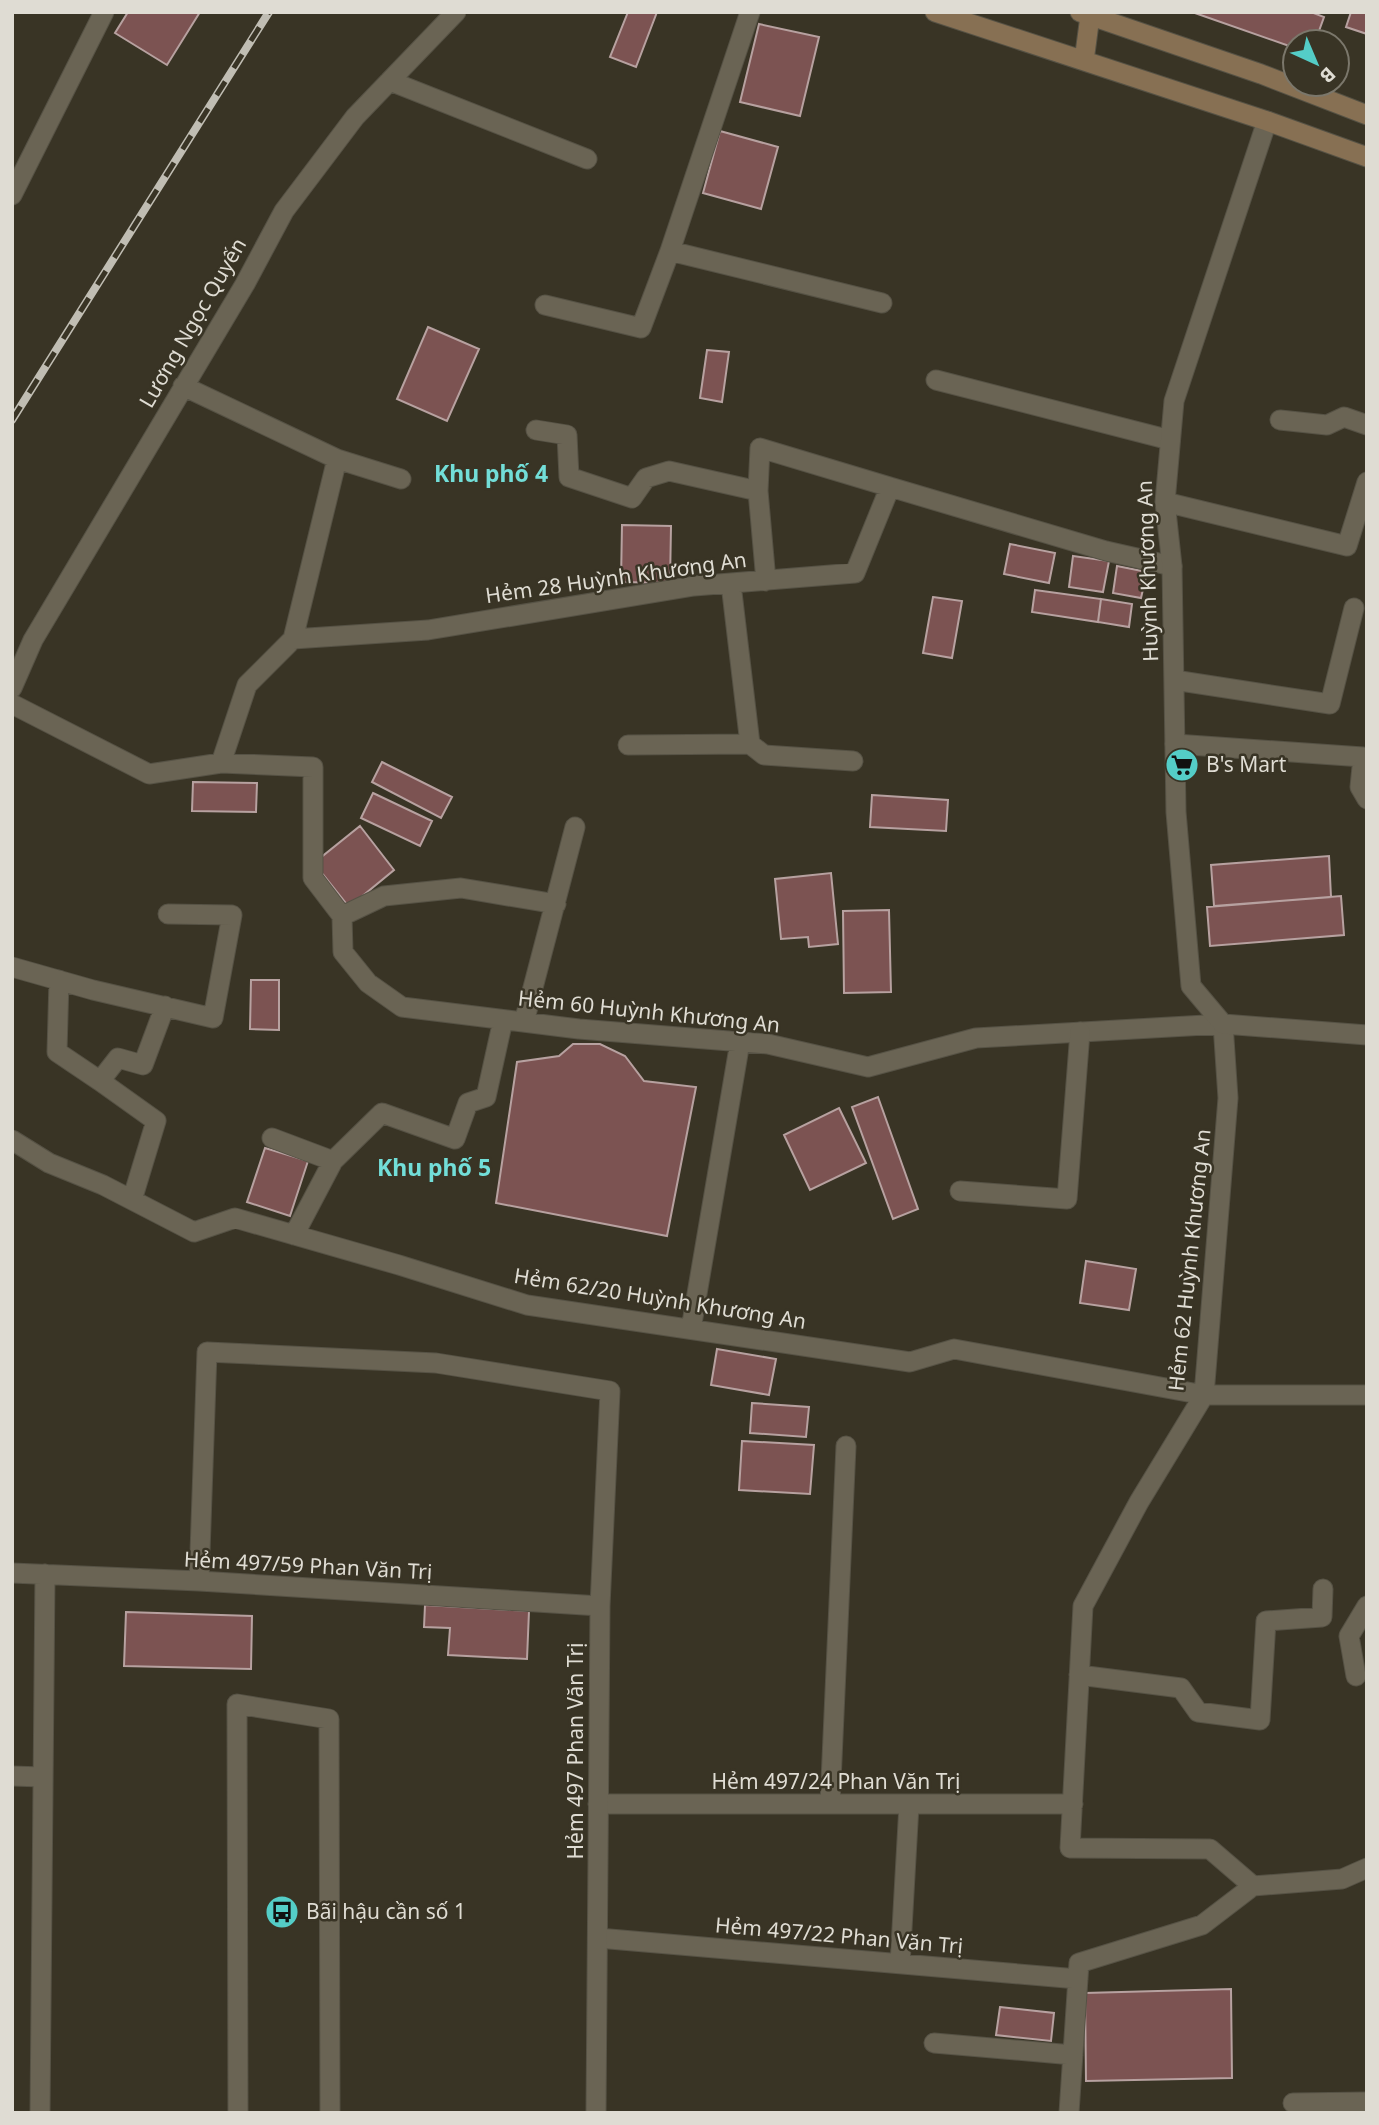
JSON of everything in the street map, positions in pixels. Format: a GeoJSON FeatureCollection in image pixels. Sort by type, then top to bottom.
{"type":"FeatureCollection","features":[{"type":"Feature","properties":{"kind":"main road"},"geometry":{"type":"LineString","coordinates":[[935,12],[1267,121],[1367,157]]}},
{"type":"Feature","properties":{"kind":"main road"},"geometry":{"type":"LineString","coordinates":[[1084,61],[1087,13],[1261,74],[1367,115]]}},
{"type":"Feature","properties":{"kind":"street"},"geometry":{"type":"LineString","coordinates":[[12,195],[104,12]]}},
{"type":"Feature","properties":{"kind":"street","name":"Lương Ngọc Quyến"},"geometry":{"type":"LineString","coordinates":[[12,688],[33,640],[245,284],[284,211],[355,117],[456,12]]}},
{"type":"Feature","properties":{"kind":"street"},"geometry":{"type":"LineString","coordinates":[[545,305],[642,328],[750,12]]}},
{"type":"Feature","properties":{"kind":"street"},"geometry":{"type":"LineString","coordinates":[[390,81],[587,159]]}},
{"type":"Feature","properties":{"kind":"street","name":"Huỳnh Khương An"},"geometry":{"type":"LineString","coordinates":[[1223,1024],[1191,986],[1176,812],[1172,566],[1165,502],[1174,401],[1267,121]]}},
{"type":"Feature","properties":{"kind":"street"},"geometry":{"type":"LineString","coordinates":[[670,251],[882,303]]}},
{"type":"Feature","properties":{"kind":"street"},"geometry":{"type":"LineString","coordinates":[[936,380],[1170,440]]}},
{"type":"Feature","properties":{"kind":"street"},"geometry":{"type":"LineString","coordinates":[[183,386],[337,459],[401,478]]}},
{"type":"Feature","properties":{"kind":"street"},"geometry":{"type":"LineString","coordinates":[[1280,420],[1327,425],[1344,417],[1367,425]]}},
{"type":"Feature","properties":{"kind":"street"},"geometry":{"type":"LineString","coordinates":[[536,430],[567,435],[569,477],[632,498],[646,478],[669,471],[758,491]]}},
{"type":"Feature","properties":{"kind":"street"},"geometry":{"type":"LineString","coordinates":[[766,581],[758,491],[760,448],[1106,551],[1172,566]]}},
{"type":"Feature","properties":{"kind":"street"},"geometry":{"type":"LineString","coordinates":[[221,763],[247,685],[293,639],[337,459]]}},
{"type":"Feature","properties":{"kind":"street"},"geometry":{"type":"LineString","coordinates":[[1165,502],[1347,546],[1367,482]]}},
{"type":"Feature","properties":{"kind":"street","name":"Hẻm 28 Huỳnh Khương An"},"geometry":{"type":"LineString","coordinates":[[293,639],[428,630],[694,586],[855,573],[890,488]]}},
{"type":"Feature","properties":{"kind":"street"},"geometry":{"type":"LineString","coordinates":[[731,584],[750,744]]}},
{"type":"Feature","properties":{"kind":"street"},"geometry":{"type":"LineString","coordinates":[[1174,680],[1330,704],[1354,608]]}},
{"type":"Feature","properties":{"kind":"street"},"geometry":{"type":"LineString","coordinates":[[12,704],[149,774],[221,763],[313,767],[313,878],[342,916],[384,896],[461,888],[556,904]]}},
{"type":"Feature","properties":{"kind":"street"},"geometry":{"type":"LineString","coordinates":[[628,745],[750,744],[764,755],[853,761]]}},
{"type":"Feature","properties":{"kind":"street"},"geometry":{"type":"LineString","coordinates":[[1175,744],[1363,757],[1360,787],[1367,799]]}},
{"type":"Feature","properties":{"kind":"street"},"geometry":{"type":"LineString","coordinates":[[524,1022],[575,827]]}},
{"type":"Feature","properties":{"kind":"street"},"geometry":{"type":"LineString","coordinates":[[12,967],[213,1017],[232,915],[168,914]]}},
{"type":"Feature","properties":{"kind":"street","name":"Hẻm 60 Huỳnh Khương An"},"geometry":{"type":"LineString","coordinates":[[342,916],[343,952],[368,984],[402,1007],[503,1020],[768,1044],[868,1067],[976,1038],[1223,1024],[1367,1035]]}},
{"type":"Feature","properties":{"kind":"street"},"geometry":{"type":"LineString","coordinates":[[59,980],[57,1052],[156,1121],[132,1200]]}},
{"type":"Feature","properties":{"kind":"street"},"geometry":{"type":"LineString","coordinates":[[100,1081],[118,1058],[143,1065],[165,1006]]}},
{"type":"Feature","properties":{"kind":"street"},"geometry":{"type":"LineString","coordinates":[[294,1235],[333,1161],[382,1113],[455,1139],[468,1103],[486,1097],[503,1020]]}},
{"type":"Feature","properties":{"kind":"street","name":"Hẻm 62 Huỳnh Khương An"},"geometry":{"type":"LineString","coordinates":[[1223,1024],[1228,1098],[1204,1395],[1139,1502],[1083,1606],[1070,1847],[1210,1849],[1253,1886]]}},
{"type":"Feature","properties":{"kind":"street"},"geometry":{"type":"LineString","coordinates":[[960,1191],[1067,1199],[1080,1032]]}},
{"type":"Feature","properties":{"kind":"street"},"geometry":{"type":"LineString","coordinates":[[691,1329],[740,1042]]}},
{"type":"Feature","properties":{"kind":"street"},"geometry":{"type":"LineString","coordinates":[[272,1138],[333,1161]]}},
{"type":"Feature","properties":{"kind":"street","name":"Hẻm 62/20 Huỳnh Khương An"},"geometry":{"type":"LineString","coordinates":[[12,1140],[49,1163],[103,1185],[194,1232],[235,1218],[527,1305],[910,1362],[954,1349],[1204,1395],[1367,1395]]}},
{"type":"Feature","properties":{"kind":"street","name":"Hẻm 497 Phan Văn Trị"},"geometry":{"type":"LineString","coordinates":[[199,1581],[207,1352],[436,1363],[610,1391],[600,1606],[596,2113]]}},
{"type":"Feature","properties":{"kind":"street"},"geometry":{"type":"LineString","coordinates":[[830,1804],[846,1446]]}},
{"type":"Feature","properties":{"kind":"street","name":"Hẻm 497/59 Phan Văn Trị"},"geometry":{"type":"LineString","coordinates":[[12,1573],[199,1581],[600,1606]]}},
{"type":"Feature","properties":{"kind":"street"},"geometry":{"type":"LineString","coordinates":[[40,2113],[45,1574]]}},
{"type":"Feature","properties":{"kind":"street"},"geometry":{"type":"LineString","coordinates":[[1079,1675],[1181,1688],[1198,1712],[1260,1720],[1266,1621],[1322,1617],[1323,1588]]}},
{"type":"Feature","properties":{"kind":"street"},"geometry":{"type":"LineString","coordinates":[[1356,1676],[1349,1636],[1367,1606]]}},
{"type":"Feature","properties":{"kind":"street"},"geometry":{"type":"LineString","coordinates":[[238,2113],[236,1704],[329,1719],[330,2113]]}},
{"type":"Feature","properties":{"kind":"street"},"geometry":{"type":"LineString","coordinates":[[12,1776],[43,1777]]}},
{"type":"Feature","properties":{"kind":"street","name":"Hẻm 497/24 Phan Văn Trị"},"geometry":{"type":"LineString","coordinates":[[598,1804],[1073,1804]]}},
{"type":"Feature","properties":{"kind":"street"},"geometry":{"type":"LineString","coordinates":[[900,1964],[909,1805]]}},
{"type":"Feature","properties":{"kind":"street"},"geometry":{"type":"LineString","coordinates":[[1069,2113],[1079,1963],[1202,1925],[1253,1886],[1342,1880],[1367,1868]]}},
{"type":"Feature","properties":{"kind":"street","name":"Hẻm 497/22 Phan Văn Trị"},"geometry":{"type":"LineString","coordinates":[[597,1938],[1077,1979]]}},
{"type":"Feature","properties":{"kind":"street"},"geometry":{"type":"LineString","coordinates":[[934,2043],[1073,2055]]}},
{"type":"Feature","properties":{"kind":"street"},"geometry":{"type":"LineString","coordinates":[[1293,2103],[1367,2102]]}},
{"type":"Feature","properties":{"kind":"building"},"geometry":{"type":"Polygon","coordinates":[[[128,12],[200,12],[167,65],[115,33],[128,12]]]}},
{"type":"Feature","properties":{"kind":"building"},"geometry":{"type":"Polygon","coordinates":[[[628,12],[657,12],[636,67],[610,57],[628,12]]]}},
{"type":"Feature","properties":{"kind":"building"},"geometry":{"type":"Polygon","coordinates":[[[1192,12],[1311,12],[1324,17],[1320,28],[1281,28],[1281,43],[1192,12]]]}},
{"type":"Feature","properties":{"kind":"building"},"geometry":{"type":"Polygon","coordinates":[[[1351,12],[1367,12],[1367,34],[1346,27],[1351,12]]]}},
{"type":"Feature","properties":{"kind":"building"},"geometry":{"type":"Polygon","coordinates":[[[759,24],[819,37],[800,116],[740,102],[759,24]]]}},
{"type":"Feature","properties":{"kind":"building"},"geometry":{"type":"Polygon","coordinates":[[[720,131],[778,147],[761,209],[703,193],[720,131]]]}},
{"type":"Feature","properties":{"kind":"building"},"geometry":{"type":"Polygon","coordinates":[[[428,327],[479,349],[447,421],[397,399],[428,327]]]}},
{"type":"Feature","properties":{"kind":"building"},"geometry":{"type":"Polygon","coordinates":[[[707,350],[729,352],[722,402],[700,398],[707,350]]]}},
{"type":"Feature","properties":{"kind":"building"},"geometry":{"type":"Polygon","coordinates":[[[622,525],[671,526],[670,583],[621,582],[622,525]]]}},
{"type":"Feature","properties":{"kind":"building"},"geometry":{"type":"Polygon","coordinates":[[[1010,544],[1055,553],[1049,583],[1004,574],[1010,544]]]}},
{"type":"Feature","properties":{"kind":"building"},"geometry":{"type":"Polygon","coordinates":[[[1073,556],[1109,561],[1103,592],[1069,587],[1073,556]]]}},
{"type":"Feature","properties":{"kind":"building"},"geometry":{"type":"Polygon","coordinates":[[[1117,566],[1147,572],[1141,598],[1113,593],[1117,566]]]}},
{"type":"Feature","properties":{"kind":"building"},"geometry":{"type":"Polygon","coordinates":[[[1035,590],[1101,599],[1098,622],[1032,612],[1035,590]]]}},
{"type":"Feature","properties":{"kind":"building"},"geometry":{"type":"Polygon","coordinates":[[[933,597],[962,601],[952,658],[923,653],[933,597]]]}},
{"type":"Feature","properties":{"kind":"building"},"geometry":{"type":"Polygon","coordinates":[[[1101,599],[1132,604],[1129,627],[1098,622],[1101,599]]]}},
{"type":"Feature","properties":{"kind":"building"},"geometry":{"type":"Polygon","coordinates":[[[382,762],[452,797],[441,818],[372,782],[382,762]]]}},
{"type":"Feature","properties":{"kind":"building"},"geometry":{"type":"Polygon","coordinates":[[[193,782],[257,783],[256,812],[192,811],[193,782]]]}},
{"type":"Feature","properties":{"kind":"building"},"geometry":{"type":"Polygon","coordinates":[[[373,793],[432,821],[420,846],[361,818],[373,793]]]}},
{"type":"Feature","properties":{"kind":"building"},"geometry":{"type":"Polygon","coordinates":[[[872,795],[948,800],[946,831],[870,827],[872,795]]]}},
{"type":"Feature","properties":{"kind":"building"},"geometry":{"type":"Polygon","coordinates":[[[360,826],[394,870],[349,907],[314,863],[360,826]]]}},
{"type":"Feature","properties":{"kind":"building"},"geometry":{"type":"Polygon","coordinates":[[[1329,856],[1331,897],[1214,906],[1211,865],[1329,856]]]}},
{"type":"Feature","properties":{"kind":"building"},"geometry":{"type":"Polygon","coordinates":[[[831,873],[838,944],[809,947],[808,937],[781,939],[775,879],[831,873]]]}},
{"type":"Feature","properties":{"kind":"building"},"geometry":{"type":"Polygon","coordinates":[[[1341,896],[1344,935],[1210,946],[1207,907],[1341,896]]]}},
{"type":"Feature","properties":{"kind":"building"},"geometry":{"type":"Polygon","coordinates":[[[889,910],[891,992],[844,993],[843,911],[889,910]]]}},
{"type":"Feature","properties":{"kind":"building"},"geometry":{"type":"Polygon","coordinates":[[[251,980],[279,980],[279,1030],[250,1029],[251,980]]]}},
{"type":"Feature","properties":{"kind":"building"},"geometry":{"type":"Polygon","coordinates":[[[573,1044],[600,1044],[625,1056],[644,1081],[696,1087],[667,1236],[496,1203],[517,1062],[559,1056],[573,1044]]]}},
{"type":"Feature","properties":{"kind":"building"},"geometry":{"type":"Polygon","coordinates":[[[878,1097],[918,1209],[893,1219],[852,1107],[878,1097]]]}},
{"type":"Feature","properties":{"kind":"building"},"geometry":{"type":"Polygon","coordinates":[[[839,1108],[866,1163],[810,1190],[784,1135],[839,1108]]]}},
{"type":"Feature","properties":{"kind":"building"},"geometry":{"type":"Polygon","coordinates":[[[265,1148],[308,1161],[290,1216],[247,1202],[265,1148]]]}},
{"type":"Feature","properties":{"kind":"building"},"geometry":{"type":"Polygon","coordinates":[[[1086,1261],[1136,1269],[1129,1310],[1080,1303],[1086,1261]]]}},
{"type":"Feature","properties":{"kind":"building"},"geometry":{"type":"Polygon","coordinates":[[[717,1349],[776,1359],[769,1395],[711,1385],[717,1349]]]}},
{"type":"Feature","properties":{"kind":"building"},"geometry":{"type":"Polygon","coordinates":[[[752,1403],[809,1407],[806,1437],[750,1433],[752,1403]]]}},
{"type":"Feature","properties":{"kind":"building"},"geometry":{"type":"Polygon","coordinates":[[[742,1441],[814,1445],[810,1494],[739,1490],[742,1441]]]}},
{"type":"Feature","properties":{"kind":"building"},"geometry":{"type":"Polygon","coordinates":[[[425,1605],[529,1611],[527,1659],[448,1655],[450,1628],[424,1627],[425,1605]]]}},
{"type":"Feature","properties":{"kind":"building"},"geometry":{"type":"Polygon","coordinates":[[[126,1612],[252,1616],[251,1669],[124,1666],[126,1612]]]}},
{"type":"Feature","properties":{"kind":"building"},"geometry":{"type":"Polygon","coordinates":[[[1231,1989],[1232,2078],[1086,2081],[1085,1993],[1231,1989]]]}},
{"type":"Feature","properties":{"kind":"building"},"geometry":{"type":"Polygon","coordinates":[[[1000,2007],[1054,2013],[1051,2041],[996,2035],[1000,2007]]]}},
{"type":"Feature","properties":{"kind":"railway"},"geometry":{"type":"LineString","coordinates":[[12,420],[269,12]]}},
{"type":"Feature","properties":{"kind":"place","name":"B's Mart"},"geometry":{"type":"Point","coordinates":[1182,765]}},
{"type":"Feature","properties":{"kind":"place","name":"Bãi hậu cần số 1"},"geometry":{"type":"Point","coordinates":[282,1912]}},
{"type":"Feature","properties":{"kind":"district","name":"Khu phố 4"},"geometry":{"type":"Point","coordinates":[491,474]}},
{"type":"Feature","properties":{"kind":"district","name":"Khu phố 5"},"geometry":{"type":"Point","coordinates":[434,1168]}}]}
